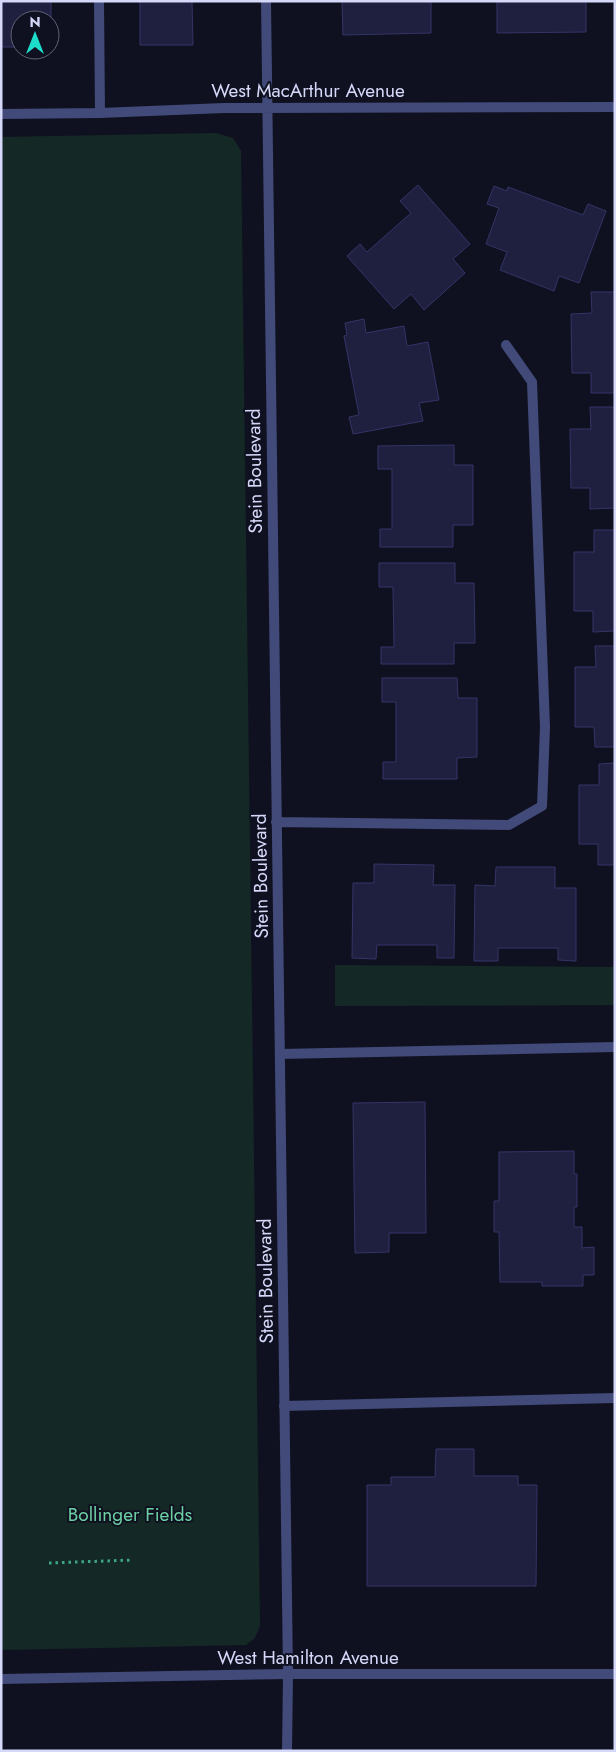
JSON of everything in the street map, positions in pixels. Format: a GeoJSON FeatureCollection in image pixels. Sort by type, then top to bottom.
{"type":"FeatureCollection","features":[{"type":"Feature","properties":{"kind":"street"},"geometry":{"type":"LineString","coordinates":[[99,1],[100,113]]}},
{"type":"Feature","properties":{"kind":"street","name":"Stein Boulevard"},"geometry":{"type":"LineString","coordinates":[[266,1],[288,1674],[287,1751]]}},
{"type":"Feature","properties":{"kind":"street","name":"West MacArthur Avenue"},"geometry":{"type":"LineString","coordinates":[[1,114],[100,113],[267,107],[615,107]]}},
{"type":"Feature","properties":{"kind":"street"},"geometry":{"type":"LineString","coordinates":[[276,822],[509,825],[542,806],[545,727],[532,382],[506,345]]}},
{"type":"Feature","properties":{"kind":"street"},"geometry":{"type":"LineString","coordinates":[[280,1054],[615,1047]]}},
{"type":"Feature","properties":{"kind":"street"},"geometry":{"type":"LineString","coordinates":[[284,1406],[615,1398]]}},
{"type":"Feature","properties":{"kind":"street","name":"West Hamilton Avenue"},"geometry":{"type":"LineString","coordinates":[[1,1679],[288,1674],[615,1674]]}},
{"type":"Feature","properties":{"kind":"path"},"geometry":{"type":"LineString","coordinates":[[49,1563],[133,1560]]}},
{"type":"Feature","properties":{"kind":"green space","name":"Bollinger Fields"},"geometry":{"type":"Polygon","coordinates":[[[216,133],[233,138],[241,151],[260,1626],[255,1638],[246,1645],[1,1650],[1,137],[216,133]]]}},
{"type":"Feature","properties":{"kind":"green space"},"geometry":{"type":"Polygon","coordinates":[[[335,965],[615,967],[615,1005],[335,1006],[335,965]]]}},
{"type":"Feature","properties":{"kind":"building"},"geometry":{"type":"Polygon","coordinates":[[[1,1],[51,1],[51,10],[10,10],[10,47],[1,47],[1,1]]]}},
{"type":"Feature","properties":{"kind":"building"},"geometry":{"type":"Polygon","coordinates":[[[140,1],[192,1],[193,45],[140,45],[140,1]]]}},
{"type":"Feature","properties":{"kind":"building"},"geometry":{"type":"Polygon","coordinates":[[[342,1],[431,1],[431,33],[343,35],[342,1]]]}},
{"type":"Feature","properties":{"kind":"building"},"geometry":{"type":"Polygon","coordinates":[[[497,1],[586,1],[586,32],[497,33],[497,1]]]}},
{"type":"Feature","properties":{"kind":"building"},"geometry":{"type":"Polygon","coordinates":[[[418,185],[470,244],[453,259],[465,273],[424,310],[411,294],[394,309],[347,256],[360,244],[367,252],[411,213],[400,201],[418,185]]]}},
{"type":"Feature","properties":{"kind":"building"},"geometry":{"type":"Polygon","coordinates":[[[494,186],[507,191],[508,187],[583,215],[588,204],[606,211],[579,283],[559,276],[554,291],[500,270],[507,252],[486,244],[499,208],[487,204],[494,186]]]}},
{"type":"Feature","properties":{"kind":"building"},"geometry":{"type":"Polygon","coordinates":[[[591,292],[615,292],[615,393],[591,393],[591,373],[572,373],[571,314],[592,313],[591,292]]]}},
{"type":"Feature","properties":{"kind":"building"},"geometry":{"type":"Polygon","coordinates":[[[364,319],[366,333],[404,326],[407,346],[428,342],[439,400],[419,403],[423,421],[353,434],[349,417],[359,415],[344,336],[347,335],[345,323],[364,319]]]}},
{"type":"Feature","properties":{"kind":"building"},"geometry":{"type":"Polygon","coordinates":[[[590,407],[615,407],[615,508],[590,509],[590,488],[571,488],[570,429],[591,429],[590,407]]]}},
{"type":"Feature","properties":{"kind":"building"},"geometry":{"type":"Polygon","coordinates":[[[454,445],[454,465],[473,465],[473,525],[453,525],[453,547],[380,547],[380,529],[392,529],[392,469],[378,469],[378,446],[454,445]]]}},
{"type":"Feature","properties":{"kind":"building"},"geometry":{"type":"Polygon","coordinates":[[[594,530],[615,530],[615,631],[593,632],[593,611],[574,611],[574,552],[594,552],[594,530]]]}},
{"type":"Feature","properties":{"kind":"building"},"geometry":{"type":"Polygon","coordinates":[[[379,563],[455,563],[455,583],[474,583],[475,643],[454,643],[454,664],[381,664],[381,647],[394,647],[393,587],[379,587],[379,563]]]}},
{"type":"Feature","properties":{"kind":"building"},"geometry":{"type":"Polygon","coordinates":[[[595,646],[615,646],[615,747],[595,747],[594,727],[575,727],[575,667],[596,667],[595,646]]]}},
{"type":"Feature","properties":{"kind":"building"},"geometry":{"type":"Polygon","coordinates":[[[382,678],[457,678],[458,698],[477,698],[477,757],[457,758],[457,779],[383,779],[383,762],[396,762],[396,702],[382,702],[382,678]]]}},
{"type":"Feature","properties":{"kind":"building"},"geometry":{"type":"Polygon","coordinates":[[[615,763],[615,865],[598,865],[598,844],[579,844],[579,785],[599,785],[599,764],[615,763]]]}},
{"type":"Feature","properties":{"kind":"building"},"geometry":{"type":"Polygon","coordinates":[[[374,864],[434,865],[433,885],[455,885],[454,958],[437,958],[437,945],[377,945],[376,959],[352,958],[353,883],[374,883],[374,864]]]}},
{"type":"Feature","properties":{"kind":"building"},"geometry":{"type":"Polygon","coordinates":[[[496,867],[555,867],[555,888],[576,888],[576,961],[558,960],[558,948],[498,948],[498,961],[474,961],[475,885],[495,886],[496,867]]]}},
{"type":"Feature","properties":{"kind":"building"},"geometry":{"type":"Polygon","coordinates":[[[425,1102],[426,1233],[389,1233],[389,1252],[355,1253],[353,1103],[425,1102]]]}},
{"type":"Feature","properties":{"kind":"building"},"geometry":{"type":"Polygon","coordinates":[[[574,1151],[574,1174],[577,1174],[577,1207],[574,1207],[574,1227],[582,1227],[582,1248],[594,1247],[594,1275],[583,1275],[583,1286],[542,1286],[542,1282],[500,1282],[499,1232],[494,1232],[494,1201],[499,1201],[499,1152],[574,1151]]]}},
{"type":"Feature","properties":{"kind":"building"},"geometry":{"type":"Polygon","coordinates":[[[436,1449],[474,1449],[474,1476],[518,1476],[518,1485],[537,1485],[536,1586],[367,1586],[367,1485],[391,1485],[391,1477],[435,1477],[436,1449]]]}}]}
